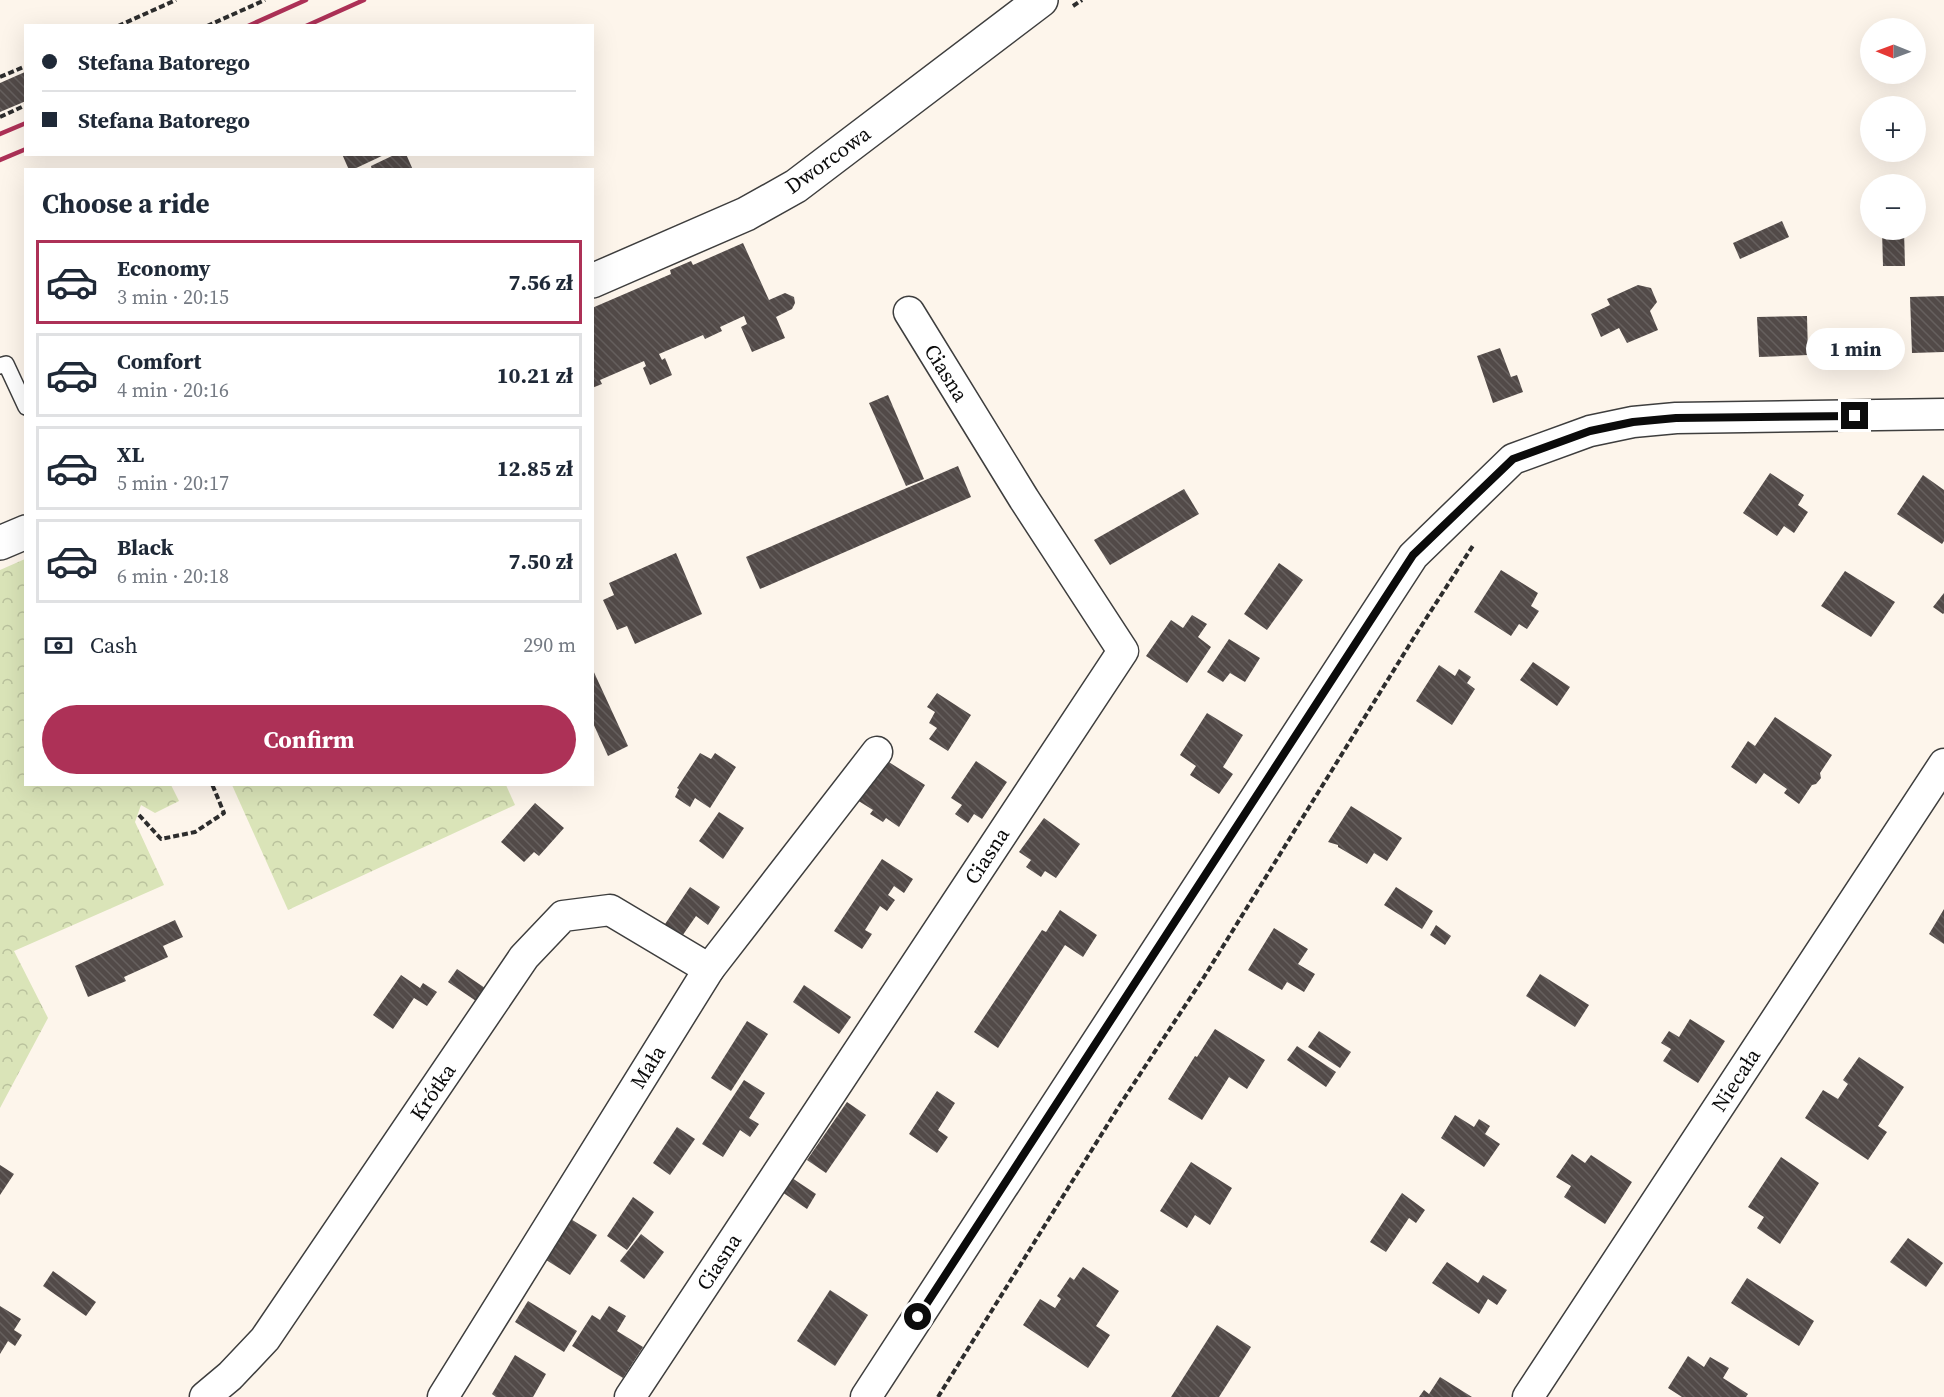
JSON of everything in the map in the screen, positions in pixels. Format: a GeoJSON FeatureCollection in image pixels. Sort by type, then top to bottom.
{"type":"FeatureCollection","features":[{"type":"Feature","properties":{"kind":"street","name":"Dworcowa"},"geometry":{"type":"LineString","coordinates":[[594,280],[746,214],[796,186],[1041,0]]}},
{"type":"Feature","properties":{"kind":"street","name":"Ciasna"},"geometry":{"type":"LineString","coordinates":[[630,1397],[1123,651],[1024,499],[909,312]]}},
{"type":"Feature","properties":{"kind":"street"},"geometry":{"type":"LineString","coordinates":[[866,1397],[1413,555],[1513,459],[1590,431],[1633,422],[1676,418],[1944,414]]}},
{"type":"Feature","properties":{"kind":"street"},"geometry":{"type":"LineString","coordinates":[[0,543],[24,533]]}},
{"type":"Feature","properties":{"kind":"street","name":"Mała"},"geometry":{"type":"LineString","coordinates":[[443,1397],[709,969],[877,752]]}},
{"type":"Feature","properties":{"kind":"street","name":"Niecała"},"geometry":{"type":"LineString","coordinates":[[1528,1397],[1944,764]]}},
{"type":"Feature","properties":{"kind":"street","name":"Krótka"},"geometry":{"type":"LineString","coordinates":[[205,1397],[230,1376],[265,1340],[524,957],[563,916],[610,910],[709,969]]}},
{"type":"Feature","properties":{"kind":"lane"},"geometry":{"type":"LineString","coordinates":[[0,366],[6,364],[24,403]]}},
{"type":"Feature","properties":{"kind":"path"},"geometry":{"type":"LineString","coordinates":[[122,24],[176,0]]}},
{"type":"Feature","properties":{"kind":"path"},"geometry":{"type":"LineString","coordinates":[[212,24],[266,0]]}},
{"type":"Feature","properties":{"kind":"path"},"geometry":{"type":"LineString","coordinates":[[0,77],[24,67]]}},
{"type":"Feature","properties":{"kind":"path"},"geometry":{"type":"LineString","coordinates":[[0,117],[24,106]]}},
{"type":"Feature","properties":{"kind":"path"},"geometry":{"type":"LineString","coordinates":[[938,1397],[1121,1103],[1204,977],[1478,537]]}},
{"type":"Feature","properties":{"kind":"path"},"geometry":{"type":"LineString","coordinates":[[139,815],[161,838],[195,832],[224,813],[213,786]]}},
{"type":"Feature","properties":{"kind":"green space"},"geometry":{"type":"Polygon","coordinates":[[[24,559],[24,786],[172,786],[179,801],[155,813],[141,805],[135,822],[164,885],[14,951],[48,1018],[0,1108],[0,570],[24,559]]]}},
{"type":"Feature","properties":{"kind":"green space"},"geometry":{"type":"Polygon","coordinates":[[[232,786],[506,786],[515,805],[288,910],[232,786]]]}},
{"type":"Feature","properties":{"kind":"building"},"geometry":{"type":"Polygon","coordinates":[[[24,72],[24,102],[0,112],[0,83],[24,72]]]}},
{"type":"Feature","properties":{"kind":"building"},"geometry":{"type":"Polygon","coordinates":[[[343,156],[382,156],[356,168],[348,168],[343,156]]]}},
{"type":"Feature","properties":{"kind":"building"},"geometry":{"type":"Polygon","coordinates":[[[392,156],[407,156],[412,168],[372,168],[371,166],[392,156]]]}},
{"type":"Feature","properties":{"kind":"building"},"geometry":{"type":"Polygon","coordinates":[[[1782,221],[1789,237],[1740,259],[1733,243],[1782,221]]]}},
{"type":"Feature","properties":{"kind":"building"},"geometry":{"type":"Polygon","coordinates":[[[1882,240],[1904,240],[1905,266],[1883,266],[1882,240]]]}},
{"type":"Feature","properties":{"kind":"building"},"geometry":{"type":"Polygon","coordinates":[[[743,243],[769,300],[785,293],[794,297],[795,303],[792,309],[776,317],[785,338],[752,352],[741,327],[747,324],[744,316],[720,327],[722,331],[705,339],[703,335],[659,354],[662,360],[665,358],[672,375],[650,385],[643,368],[646,366],[644,361],[600,380],[602,384],[594,387],[594,307],[671,274],[670,270],[691,261],[693,265],[743,243]]]}},
{"type":"Feature","properties":{"kind":"building"},"geometry":{"type":"Polygon","coordinates":[[[1638,285],[1651,288],[1657,302],[1650,311],[1658,330],[1627,343],[1619,328],[1601,337],[1591,314],[1610,305],[1607,299],[1638,285]]]}},
{"type":"Feature","properties":{"kind":"building"},"geometry":{"type":"Polygon","coordinates":[[[1944,296],[1944,352],[1912,353],[1910,297],[1944,296]]]}},
{"type":"Feature","properties":{"kind":"building"},"geometry":{"type":"Polygon","coordinates":[[[1807,316],[1808,355],[1759,357],[1757,317],[1807,316]]]}},
{"type":"Feature","properties":{"kind":"building"},"geometry":{"type":"Polygon","coordinates":[[[1500,348],[1511,377],[1517,375],[1523,392],[1493,403],[1477,356],[1500,348]]]}},
{"type":"Feature","properties":{"kind":"building"},"geometry":{"type":"Polygon","coordinates":[[[888,395],[924,479],[906,486],[869,403],[888,395]]]}},
{"type":"Feature","properties":{"kind":"building"},"geometry":{"type":"Polygon","coordinates":[[[958,466],[971,497],[760,589],[746,557],[958,466]]]}},
{"type":"Feature","properties":{"kind":"building"},"geometry":{"type":"Polygon","coordinates":[[[1770,473],[1804,495],[1798,505],[1808,512],[1794,533],[1784,526],[1777,536],[1743,513],[1770,473]]]}},
{"type":"Feature","properties":{"kind":"building"},"geometry":{"type":"Polygon","coordinates":[[[1923,475],[1944,490],[1944,541],[1942,544],[1897,514],[1923,475]]]}},
{"type":"Feature","properties":{"kind":"building"},"geometry":{"type":"Polygon","coordinates":[[[1184,489],[1199,514],[1110,565],[1094,540],[1184,489]]]}},
{"type":"Feature","properties":{"kind":"building"},"geometry":{"type":"Polygon","coordinates":[[[676,553],[702,614],[635,644],[627,626],[617,630],[603,600],[614,595],[609,583],[676,553]]]}},
{"type":"Feature","properties":{"kind":"building"},"geometry":{"type":"Polygon","coordinates":[[[1279,563],[1303,580],[1267,630],[1244,614],[1279,563]]]}},
{"type":"Feature","properties":{"kind":"building"},"geometry":{"type":"Polygon","coordinates":[[[1501,570],[1538,593],[1531,606],[1539,611],[1527,629],[1519,624],[1511,636],[1474,612],[1501,570]]]}},
{"type":"Feature","properties":{"kind":"building"},"geometry":{"type":"Polygon","coordinates":[[[1845,571],[1895,602],[1871,637],[1821,606],[1845,571]]]}},
{"type":"Feature","properties":{"kind":"building"},"geometry":{"type":"Polygon","coordinates":[[[1944,593],[1944,613],[1943,614],[1933,607],[1944,593]]]}},
{"type":"Feature","properties":{"kind":"building"},"geometry":{"type":"Polygon","coordinates":[[[1192,615],[1207,624],[1198,637],[1211,647],[1187,683],[1146,656],[1171,620],[1183,628],[1192,615]]]}},
{"type":"Feature","properties":{"kind":"building"},"geometry":{"type":"Polygon","coordinates":[[[1229,639],[1260,658],[1245,682],[1230,673],[1223,682],[1207,672],[1229,639]]]}},
{"type":"Feature","properties":{"kind":"building"},"geometry":{"type":"Polygon","coordinates":[[[1533,662],[1570,687],[1557,706],[1520,680],[1533,662]]]}},
{"type":"Feature","properties":{"kind":"building"},"geometry":{"type":"Polygon","coordinates":[[[1439,665],[1455,676],[1459,669],[1471,677],[1467,683],[1475,689],[1452,725],[1416,701],[1439,665]]]}},
{"type":"Feature","properties":{"kind":"building"},"geometry":{"type":"Polygon","coordinates":[[[594,672],[628,746],[608,756],[594,725],[594,672]]]}},
{"type":"Feature","properties":{"kind":"building"},"geometry":{"type":"Polygon","coordinates":[[[937,693],[971,715],[948,751],[929,739],[937,728],[929,723],[935,712],[927,707],[937,693]]]}},
{"type":"Feature","properties":{"kind":"building"},"geometry":{"type":"Polygon","coordinates":[[[1207,713],[1243,735],[1223,767],[1233,774],[1219,794],[1190,775],[1196,766],[1180,755],[1207,713]]]}},
{"type":"Feature","properties":{"kind":"building"},"geometry":{"type":"Polygon","coordinates":[[[1775,717],[1832,755],[1820,773],[1821,778],[1812,785],[1799,804],[1784,793],[1787,789],[1764,773],[1756,784],[1731,767],[1748,741],[1755,746],[1775,717]]]}},
{"type":"Feature","properties":{"kind":"building"},"geometry":{"type":"Polygon","coordinates":[[[700,753],[711,759],[715,753],[736,767],[710,808],[695,798],[690,807],[675,797],[679,789],[677,788],[700,753]]]}},
{"type":"Feature","properties":{"kind":"building"},"geometry":{"type":"Polygon","coordinates":[[[884,759],[925,785],[899,827],[886,818],[883,822],[870,814],[873,810],[857,800],[884,759]]]}},
{"type":"Feature","properties":{"kind":"building"},"geometry":{"type":"Polygon","coordinates":[[[976,761],[1007,782],[982,819],[974,814],[968,823],[955,814],[962,805],[951,798],[976,761]]]}},
{"type":"Feature","properties":{"kind":"building"},"geometry":{"type":"Polygon","coordinates":[[[535,803],[564,828],[539,856],[534,852],[524,862],[501,842],[535,803]]]}},
{"type":"Feature","properties":{"kind":"building"},"geometry":{"type":"Polygon","coordinates":[[[1351,806],[1402,838],[1387,861],[1374,853],[1367,864],[1338,845],[1328,842],[1351,806]]]}},
{"type":"Feature","properties":{"kind":"building"},"geometry":{"type":"Polygon","coordinates":[[[719,812],[744,828],[723,859],[699,841],[719,812]]]}},
{"type":"Feature","properties":{"kind":"building"},"geometry":{"type":"Polygon","coordinates":[[[1044,818],[1080,844],[1056,878],[1045,871],[1041,877],[1026,867],[1031,860],[1019,852],[1044,818]]]}},
{"type":"Feature","properties":{"kind":"building"},"geometry":{"type":"Polygon","coordinates":[[[882,859],[913,879],[904,893],[894,886],[888,895],[895,900],[887,911],[880,906],[865,930],[872,934],[862,949],[834,931],[882,859]]]}},
{"type":"Feature","properties":{"kind":"building"},"geometry":{"type":"Polygon","coordinates":[[[690,887],[720,907],[708,925],[696,916],[678,942],[661,930],[690,887]]]}},
{"type":"Feature","properties":{"kind":"building"},"geometry":{"type":"Polygon","coordinates":[[[1396,887],[1433,911],[1422,929],[1384,905],[1396,887]]]}},
{"type":"Feature","properties":{"kind":"building"},"geometry":{"type":"Polygon","coordinates":[[[1944,909],[1944,944],[1929,934],[1944,909]]]}},
{"type":"Feature","properties":{"kind":"building"},"geometry":{"type":"Polygon","coordinates":[[[1060,910],[1097,935],[1083,957],[1065,945],[998,1048],[974,1032],[1042,930],[1046,932],[1060,910]]]}},
{"type":"Feature","properties":{"kind":"building"},"geometry":{"type":"Polygon","coordinates":[[[175,920],[183,937],[163,946],[168,957],[124,977],[126,981],[88,997],[75,966],[175,920]]]}},
{"type":"Feature","properties":{"kind":"building"},"geometry":{"type":"Polygon","coordinates":[[[1436,925],[1451,936],[1445,945],[1430,935],[1436,925]]]}},
{"type":"Feature","properties":{"kind":"building"},"geometry":{"type":"Polygon","coordinates":[[[1274,928],[1308,949],[1298,964],[1315,974],[1304,992],[1287,982],[1282,990],[1248,970],[1274,928]]]}},
{"type":"Feature","properties":{"kind":"building"},"geometry":{"type":"Polygon","coordinates":[[[457,969],[485,988],[476,1001],[448,982],[457,969]]]}},
{"type":"Feature","properties":{"kind":"building"},"geometry":{"type":"Polygon","coordinates":[[[1540,974],[1589,1005],[1575,1027],[1526,996],[1540,974]]]}},
{"type":"Feature","properties":{"kind":"building"},"geometry":{"type":"Polygon","coordinates":[[[401,975],[420,988],[423,983],[437,992],[427,1006],[414,998],[393,1029],[373,1015],[401,975]]]}},
{"type":"Feature","properties":{"kind":"building"},"geometry":{"type":"Polygon","coordinates":[[[804,985],[851,1017],[839,1034],[793,1002],[804,985]]]}},
{"type":"Feature","properties":{"kind":"building"},"geometry":{"type":"Polygon","coordinates":[[[1690,1019],[1725,1041],[1698,1083],[1663,1061],[1671,1049],[1661,1043],[1669,1031],[1679,1037],[1690,1019]]]}},
{"type":"Feature","properties":{"kind":"building"},"geometry":{"type":"Polygon","coordinates":[[[747,1021],[768,1034],[731,1091],[711,1078],[747,1021]]]}},
{"type":"Feature","properties":{"kind":"building"},"geometry":{"type":"Polygon","coordinates":[[[1215,1029],[1265,1060],[1247,1089],[1229,1077],[1202,1120],[1168,1099],[1215,1029]]]}},
{"type":"Feature","properties":{"kind":"building"},"geometry":{"type":"Polygon","coordinates":[[[1319,1031],[1351,1052],[1340,1068],[1308,1047],[1319,1031]]]}},
{"type":"Feature","properties":{"kind":"building"},"geometry":{"type":"Polygon","coordinates":[[[1297,1046],[1336,1072],[1326,1087],[1287,1060],[1297,1046]]]}},
{"type":"Feature","properties":{"kind":"building"},"geometry":{"type":"Polygon","coordinates":[[[1859,1057],[1904,1087],[1878,1126],[1887,1132],[1868,1160],[1805,1118],[1823,1090],[1838,1099],[1848,1084],[1843,1080],[1859,1057]]]}},
{"type":"Feature","properties":{"kind":"building"},"geometry":{"type":"Polygon","coordinates":[[[744,1080],[765,1093],[749,1118],[759,1124],[750,1137],[740,1130],[723,1157],[702,1144],[744,1080]]]}},
{"type":"Feature","properties":{"kind":"building"},"geometry":{"type":"Polygon","coordinates":[[[937,1091],[955,1103],[938,1130],[948,1137],[937,1153],[909,1134],[937,1091]]]}},
{"type":"Feature","properties":{"kind":"building"},"geometry":{"type":"Polygon","coordinates":[[[847,1102],[866,1115],[826,1173],[807,1160],[847,1102]]]}},
{"type":"Feature","properties":{"kind":"building"},"geometry":{"type":"Polygon","coordinates":[[[1455,1115],[1474,1127],[1479,1119],[1490,1126],[1485,1134],[1500,1144],[1484,1167],[1441,1138],[1455,1115]]]}},
{"type":"Feature","properties":{"kind":"building"},"geometry":{"type":"Polygon","coordinates":[[[677,1127],[695,1139],[670,1175],[653,1163],[677,1127]]]}},
{"type":"Feature","properties":{"kind":"building"},"geometry":{"type":"Polygon","coordinates":[[[1572,1154],[1585,1163],[1591,1155],[1632,1182],[1605,1224],[1564,1197],[1571,1186],[1556,1177],[1572,1154]]]}},
{"type":"Feature","properties":{"kind":"building"},"geometry":{"type":"Polygon","coordinates":[[[1781,1157],[1819,1183],[1780,1244],[1757,1228],[1764,1217],[1748,1207],[1781,1157]]]}},
{"type":"Feature","properties":{"kind":"building"},"geometry":{"type":"Polygon","coordinates":[[[1191,1162],[1232,1188],[1210,1225],[1195,1215],[1187,1228],[1160,1211],[1191,1162]]]}},
{"type":"Feature","properties":{"kind":"building"},"geometry":{"type":"Polygon","coordinates":[[[0,1165],[14,1174],[0,1195],[0,1165]]]}},
{"type":"Feature","properties":{"kind":"building"},"geometry":{"type":"Polygon","coordinates":[[[792,1178],[816,1194],[807,1209],[782,1192],[792,1178]]]}},
{"type":"Feature","properties":{"kind":"building"},"geometry":{"type":"Polygon","coordinates":[[[1402,1193],[1425,1210],[1416,1223],[1409,1218],[1386,1252],[1370,1242],[1402,1193]]]}},
{"type":"Feature","properties":{"kind":"building"},"geometry":{"type":"Polygon","coordinates":[[[633,1197],[654,1212],[627,1250],[607,1236],[633,1197]]]}},
{"type":"Feature","properties":{"kind":"building"},"geometry":{"type":"Polygon","coordinates":[[[569,1218],[597,1235],[570,1275],[543,1258],[569,1218]]]}},
{"type":"Feature","properties":{"kind":"building"},"geometry":{"type":"Polygon","coordinates":[[[641,1234],[664,1252],[644,1279],[620,1261],[641,1234]]]}},
{"type":"Feature","properties":{"kind":"building"},"geometry":{"type":"Polygon","coordinates":[[[1908,1238],[1943,1263],[1926,1287],[1890,1262],[1908,1238]]]}},
{"type":"Feature","properties":{"kind":"building"},"geometry":{"type":"Polygon","coordinates":[[[1447,1262],[1478,1283],[1483,1275],[1507,1290],[1497,1305],[1488,1299],[1479,1314],[1432,1283],[1447,1262]]]}},
{"type":"Feature","properties":{"kind":"building"},"geometry":{"type":"Polygon","coordinates":[[[1083,1267],[1119,1291],[1096,1326],[1110,1335],[1088,1368],[1023,1325],[1040,1299],[1055,1308],[1061,1299],[1057,1296],[1070,1277],[1074,1280],[1083,1267]]]}},
{"type":"Feature","properties":{"kind":"building"},"geometry":{"type":"Polygon","coordinates":[[[53,1271],[96,1302],[86,1316],[43,1286],[53,1271]]]}},
{"type":"Feature","properties":{"kind":"building"},"geometry":{"type":"Polygon","coordinates":[[[1747,1278],[1814,1321],[1799,1346],[1731,1303],[1747,1278]]]}},
{"type":"Feature","properties":{"kind":"building"},"geometry":{"type":"Polygon","coordinates":[[[830,1290],[868,1315],[835,1366],[797,1341],[830,1290]]]}},
{"type":"Feature","properties":{"kind":"building"},"geometry":{"type":"Polygon","coordinates":[[[528,1301],[577,1331],[564,1352],[515,1322],[528,1301]]]}},
{"type":"Feature","properties":{"kind":"building"},"geometry":{"type":"Polygon","coordinates":[[[0,1306],[21,1319],[14,1330],[22,1335],[15,1346],[8,1341],[0,1354],[0,1306]]]}},
{"type":"Feature","properties":{"kind":"building"},"geometry":{"type":"Polygon","coordinates":[[[609,1306],[626,1316],[617,1331],[643,1347],[623,1378],[572,1346],[592,1315],[600,1320],[609,1306]]]}},
{"type":"Feature","properties":{"kind":"building"},"geometry":{"type":"Polygon","coordinates":[[[1217,1325],[1251,1347],[1219,1397],[1171,1397],[1217,1325]]]}},
{"type":"Feature","properties":{"kind":"building"},"geometry":{"type":"Polygon","coordinates":[[[515,1355],[546,1374],[533,1397],[496,1397],[492,1394],[515,1355]]]}},
{"type":"Feature","properties":{"kind":"building"},"geometry":{"type":"Polygon","coordinates":[[[1688,1356],[1704,1367],[1710,1357],[1729,1368],[1723,1378],[1748,1394],[1746,1397],[1682,1397],[1668,1388],[1688,1356]]]}},
{"type":"Feature","properties":{"kind":"building"},"geometry":{"type":"Polygon","coordinates":[[[1440,1377],[1472,1397],[1419,1397],[1424,1390],[1429,1394],[1440,1377]]]}},
{"type":"Feature","properties":{"kind":"railway"},"geometry":{"type":"LineString","coordinates":[[252,24],[306,0]]}},
{"type":"Feature","properties":{"kind":"railway"},"geometry":{"type":"LineString","coordinates":[[310,24],[364,0]]}},
{"type":"Feature","properties":{"kind":"railway"},"geometry":{"type":"LineString","coordinates":[[0,134],[24,124]]}},
{"type":"Feature","properties":{"kind":"railway"},"geometry":{"type":"LineString","coordinates":[[0,160],[24,150]]}},
{"type":"Feature","properties":{"kind":"route"},"geometry":{"type":"LineString","coordinates":[[918,1317],[1413,555],[1513,459],[1590,431],[1633,422],[1676,418],[1855,416]]}}]}
